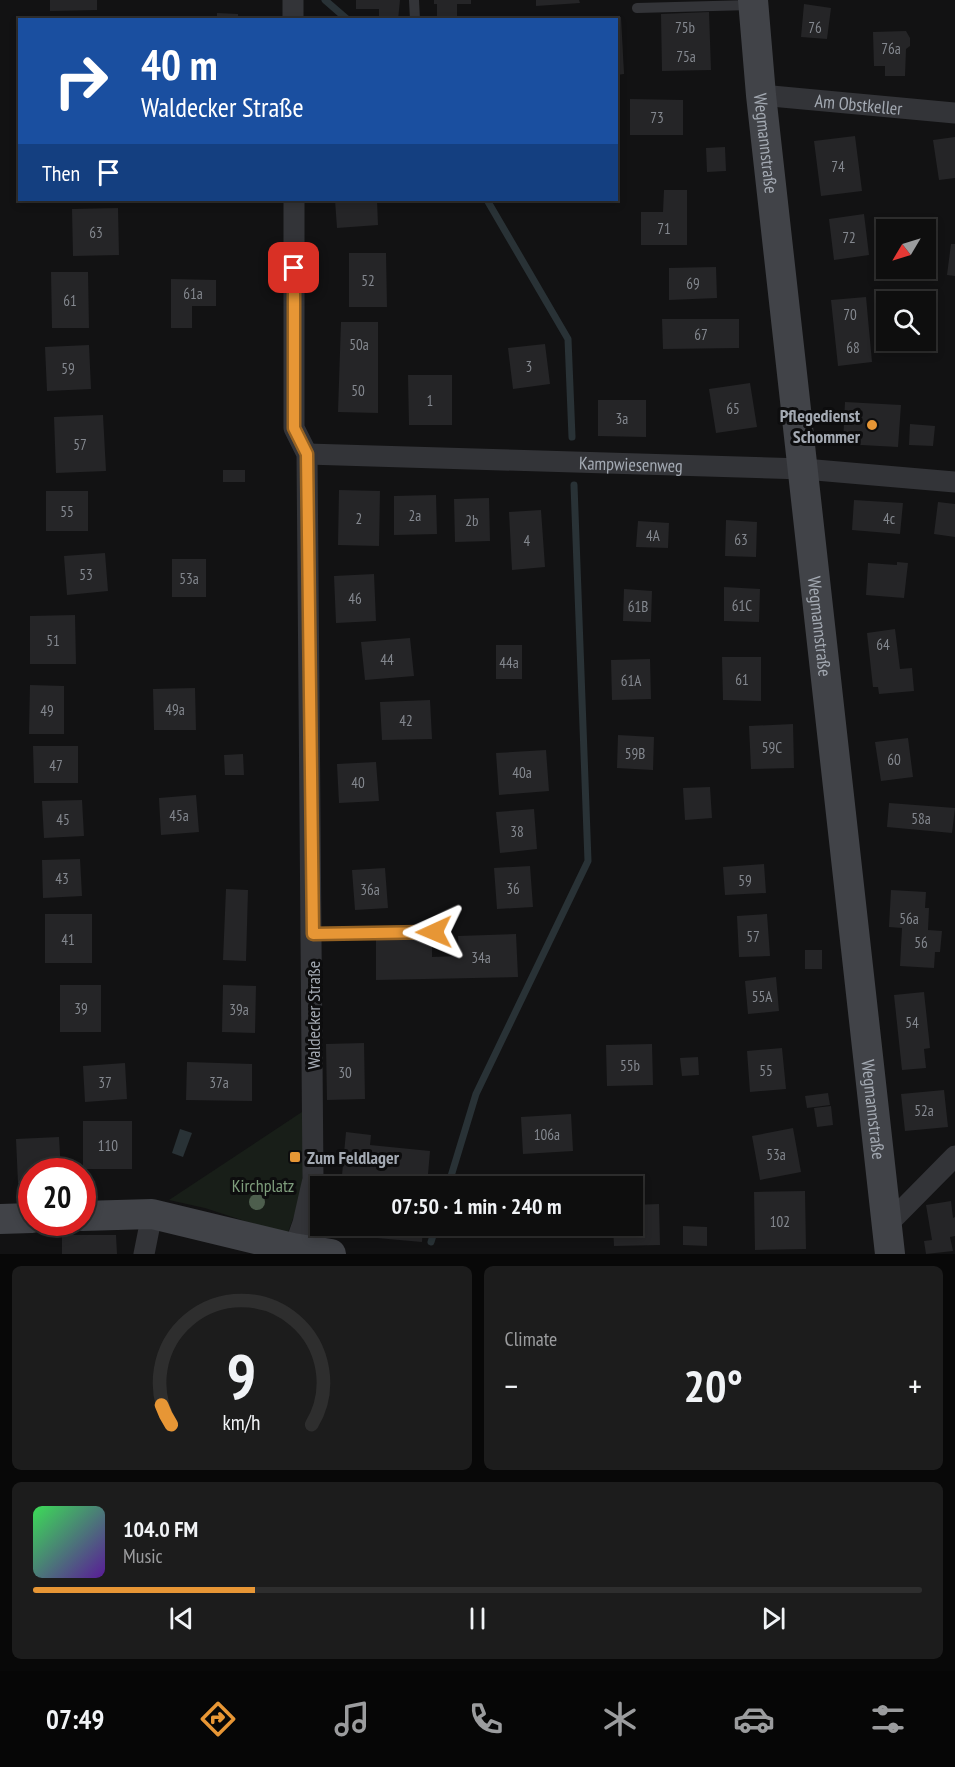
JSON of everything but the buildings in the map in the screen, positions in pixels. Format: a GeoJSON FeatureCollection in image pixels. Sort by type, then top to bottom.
{"type":"FeatureCollection","features":[{"type":"Feature","properties":{"kind":"street"},"geometry":{"type":"LineString","coordinates":[[293,0],[293,18]]}},
{"type":"Feature","properties":{"kind":"street","name":"Wegmannstraße"},"geometry":{"type":"LineString","coordinates":[[753,3],[761,95],[888,1240]]}},
{"type":"Feature","properties":{"kind":"street","name":"Am Obstkeller"},"geometry":{"type":"LineString","coordinates":[[761,95],[955,113]]}},
{"type":"Feature","properties":{"kind":"street","name":"Waldecker Straße"},"geometry":{"type":"LineString","coordinates":[[293,1251],[303,1223],[313,1179],[313,934],[307,454],[294,428],[294,201]]}},
{"type":"Feature","properties":{"kind":"street","name":"Kampwiesenweg"},"geometry":{"type":"LineString","coordinates":[[307,454],[804,469],[955,482]]}},
{"type":"Feature","properties":{"kind":"street"},"geometry":{"type":"LineString","coordinates":[[888,1240],[955,1156]]}},
{"type":"Feature","properties":{"kind":"street"},"geometry":{"type":"LineString","coordinates":[[144,1254],[152,1214]]}},
{"type":"Feature","properties":{"kind":"street"},"geometry":{"type":"LineString","coordinates":[[96,1216],[152,1214],[293,1251],[331,1254]]}},
{"type":"Feature","properties":{"kind":"street"},"geometry":{"type":"LineString","coordinates":[[0,1219],[18,1218]]}},
{"type":"Feature","properties":{"kind":"lane"},"geometry":{"type":"LineString","coordinates":[[414,0],[415,18]]}},
{"type":"Feature","properties":{"kind":"lane"},"geometry":{"type":"LineString","coordinates":[[637,8],[753,3]]}},
{"type":"Feature","properties":{"kind":"lane"},"geometry":{"type":"LineString","coordinates":[[313,934],[434,932]]}},
{"type":"Feature","properties":{"kind":"green space","name":"Kirchplatz"},"geometry":{"type":"Polygon","coordinates":[[[305,1110],[302,1194],[287,1235],[205,1208],[169,1200],[305,1110]]]}},
{"type":"Feature","properties":{"kind":"shaded area"},"geometry":{"type":"Polygon","coordinates":[[[180,1129],[192,1133],[183,1157],[172,1153],[180,1129]]]}},
{"type":"Feature","properties":{"kind":"waterway"},"geometry":{"type":"LineString","coordinates":[[325,0],[346,18]]}},
{"type":"Feature","properties":{"kind":"waterway"},"geometry":{"type":"LineString","coordinates":[[488,201],[568,339],[572,437]]}},
{"type":"Feature","properties":{"kind":"waterway"},"geometry":{"type":"LineString","coordinates":[[451,1176],[476,1094],[588,861],[574,485]]}},
{"type":"Feature","properties":{"kind":"waterway"},"geometry":{"type":"LineString","coordinates":[[431,1242],[433,1236]]}},
{"type":"Feature","properties":{"kind":"place","name":"Pflegedienst Schommer"},"geometry":{"type":"Point","coordinates":[872,425]}},
{"type":"Feature","properties":{"kind":"place","name":"Zum Feldlager"},"geometry":{"type":"Point","coordinates":[295,1157]}},
{"type":"Feature","properties":{"kind":"route"},"geometry":{"type":"LineString","coordinates":[[294,268],[294,428],[307,454],[313,934],[434,932]]}}]}
